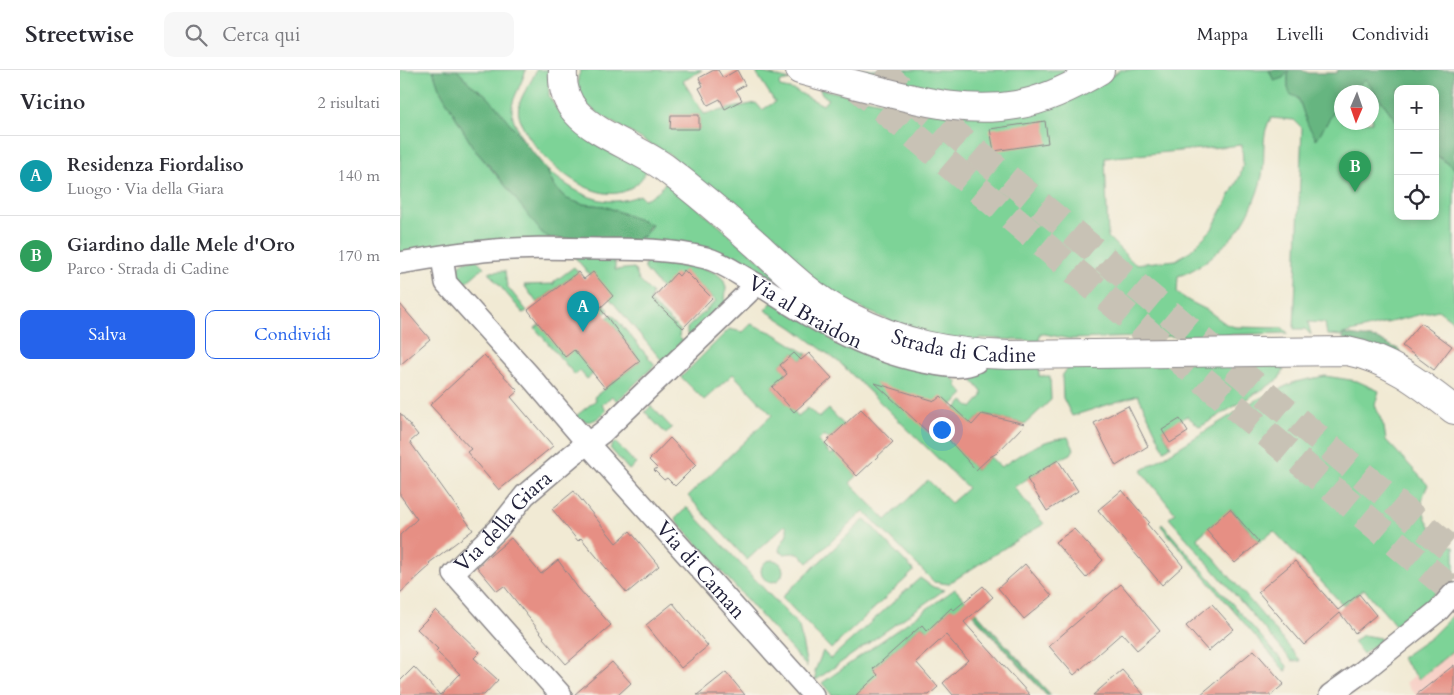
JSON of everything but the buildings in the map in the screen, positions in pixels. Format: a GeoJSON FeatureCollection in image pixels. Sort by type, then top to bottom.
{"type":"FeatureCollection","features":[{"type":"Feature","properties":{"kind":"street","name":"Strada di Cadine"},"geometry":{"type":"LineString","coordinates":[[563,70],[562,84],[566,98],[576,112],[589,124],[663,167],[707,200],[789,274],[825,303],[868,326],[911,343],[977,354],[1347,351],[1365,354],[1384,362],[1419,384],[1454,410]]}},
{"type":"Feature","properties":{"kind":"street"},"geometry":{"type":"LineString","coordinates":[[800,70],[926,102],[980,108],[1017,105],[1050,96],[1100,70]]}},
{"type":"Feature","properties":{"kind":"street","name":"Via al Braidon"},"geometry":{"type":"LineString","coordinates":[[400,264],[475,252],[555,248],[652,250],[688,255],[715,261],[833,329],[862,343],[894,355],[917,361],[959,366],[976,362],[977,354]]}},
{"type":"Feature","properties":{"kind":"street","name":"Via al Braidon"},"geometry":{"type":"LineString","coordinates":[[688,255],[716,267],[725,274],[741,300]]}},
{"type":"Feature","properties":{"kind":"street"},"geometry":{"type":"LineString","coordinates":[[442,257],[446,283],[588,444]]}},
{"type":"Feature","properties":{"kind":"street","name":"Via della Giara"},"geometry":{"type":"LineString","coordinates":[[561,695],[453,573],[498,529],[525,495],[603,432],[675,365],[756,285]]}},
{"type":"Feature","properties":{"kind":"street","name":"Via di Caman"},"geometry":{"type":"LineString","coordinates":[[588,444],[813,695]]}},
{"type":"Feature","properties":{"kind":"street"},"geometry":{"type":"LineString","coordinates":[[1330,695],[1362,672],[1439,610],[1454,593]]}},
{"type":"Feature","properties":{"kind":"shaded area"},"geometry":{"type":"Polygon","coordinates":[[[1454,614],[1454,695],[1416,695],[1406,683],[1415,675],[1401,658],[1430,638],[1454,614]]]}},
{"type":"Feature","properties":{"kind":"green space"},"geometry":{"type":"Polygon","coordinates":[[[400,70],[433,70],[439,88],[474,149],[550,238],[400,257],[400,70]]]}},
{"type":"Feature","properties":{"kind":"green space"},"geometry":{"type":"Polygon","coordinates":[[[433,70],[457,70],[470,84],[485,94],[547,170],[554,187],[567,199],[582,204],[604,206],[652,225],[644,236],[640,237],[637,241],[550,238],[542,233],[494,171],[474,149],[439,88],[433,70]]]}},
{"type":"Feature","properties":{"kind":"green space"},"geometry":{"type":"Polygon","coordinates":[[[457,70],[526,70],[512,104],[513,118],[523,140],[485,94],[470,84],[457,70]]]}},
{"type":"Feature","properties":{"kind":"green space"},"geometry":{"type":"Polygon","coordinates":[[[536,70],[548,70],[549,96],[560,114],[647,167],[637,184],[616,193],[599,192],[582,185],[564,174],[535,145],[525,130],[518,110],[519,104],[536,70]]]}},
{"type":"Feature","properties":{"kind":"green space"},"geometry":{"type":"Polygon","coordinates":[[[581,70],[702,70],[683,81],[704,114],[756,103],[762,110],[775,102],[756,71],[790,80],[781,82],[779,84],[780,87],[794,90],[823,105],[828,99],[821,93],[820,89],[886,103],[1095,88],[1120,70],[1269,70],[1274,81],[1288,70],[1288,88],[1299,102],[1316,139],[1334,112],[1334,130],[1379,130],[1379,98],[1394,118],[1394,220],[1439,220],[1439,157],[1454,168],[1454,322],[1438,310],[1343,334],[1343,336],[1327,335],[1325,323],[1308,322],[1311,335],[1305,329],[1294,329],[1302,128],[1294,120],[1271,118],[1266,130],[1264,164],[1260,185],[1246,218],[1232,237],[1211,258],[1195,269],[1178,276],[1177,293],[1207,310],[1226,324],[1235,327],[1283,328],[1288,333],[1070,339],[1040,333],[1039,341],[979,338],[977,344],[923,335],[833,296],[670,155],[589,107],[578,87],[578,77],[581,70]],[[671,115],[671,129],[699,129],[699,115],[671,115]],[[1242,145],[1105,158],[1108,237],[1135,264],[1176,260],[1190,251],[1212,229],[1240,176],[1243,165],[1242,145]]]}},
{"type":"Feature","properties":{"kind":"green space"},"geometry":{"type":"Polygon","coordinates":[[[838,70],[1078,70],[1051,82],[1009,95],[964,96],[838,70]]]}},
{"type":"Feature","properties":{"kind":"green space"},"geometry":{"type":"Polygon","coordinates":[[[1269,70],[1336,73],[1338,70],[1454,70],[1454,168],[1439,157],[1439,85],[1394,85],[1394,118],[1379,98],[1379,85],[1370,85],[1365,79],[1359,85],[1334,85],[1334,112],[1316,140],[1298,98],[1290,94],[1288,71],[1283,78],[1274,81],[1269,70]]]}},
{"type":"Feature","properties":{"kind":"green space"},"geometry":{"type":"Polygon","coordinates":[[[1365,79],[1370,85],[1359,85],[1365,79]]]}},
{"type":"Feature","properties":{"kind":"green space"},"geometry":{"type":"Polygon","coordinates":[[[547,170],[579,192],[602,200],[614,201],[640,195],[644,199],[657,192],[666,181],[816,308],[749,271],[637,241],[652,225],[604,206],[582,204],[567,199],[554,186],[547,170]]]}},
{"type":"Feature","properties":{"kind":"green space"},"geometry":{"type":"Polygon","coordinates":[[[615,254],[615,270],[634,268],[639,280],[652,293],[650,301],[680,330],[679,337],[684,342],[664,363],[573,255],[615,254]]]}},
{"type":"Feature","properties":{"kind":"green space"},"geometry":{"type":"Polygon","coordinates":[[[675,257],[716,273],[723,279],[726,287],[725,303],[690,337],[687,334],[687,328],[716,301],[684,271],[662,289],[645,269],[645,260],[675,257]]]}},
{"type":"Feature","properties":{"kind":"green space"},"geometry":{"type":"Polygon","coordinates":[[[476,259],[484,267],[463,285],[473,297],[455,278],[457,269],[463,262],[476,259]]]}},
{"type":"Feature","properties":{"kind":"green space"},"geometry":{"type":"Polygon","coordinates":[[[574,267],[609,310],[590,325],[597,304],[574,275],[537,303],[524,285],[554,284],[554,282],[574,267]]]}},
{"type":"Feature","properties":{"kind":"green space"},"geometry":{"type":"Polygon","coordinates":[[[505,271],[507,286],[527,311],[523,313],[488,272],[505,271]]]}},
{"type":"Feature","properties":{"kind":"green space"},"geometry":{"type":"Polygon","coordinates":[[[774,300],[944,370],[958,383],[956,385],[964,394],[952,405],[955,409],[963,401],[972,408],[982,396],[982,392],[972,380],[978,375],[973,369],[984,365],[1039,365],[1039,376],[1050,376],[1051,400],[1025,424],[987,415],[980,416],[953,444],[976,470],[990,457],[1001,467],[1041,444],[1068,437],[1074,449],[1071,454],[1014,487],[1044,524],[948,584],[934,582],[864,511],[808,563],[798,554],[784,554],[779,551],[787,532],[785,525],[747,560],[688,496],[772,415],[733,374],[704,400],[681,377],[729,329],[743,332],[751,324],[773,333],[807,354],[801,360],[794,353],[780,365],[787,374],[772,387],[798,416],[808,408],[819,418],[829,409],[844,425],[829,439],[824,435],[818,441],[831,455],[835,452],[857,476],[850,483],[886,520],[928,480],[951,503],[968,488],[840,363],[765,310],[774,300]]]}},
{"type":"Feature","properties":{"kind":"green space"},"geometry":{"type":"Polygon","coordinates":[[[612,314],[655,365],[617,401],[612,396],[602,405],[606,411],[598,418],[592,421],[580,420],[575,418],[576,416],[596,400],[594,397],[640,361],[613,325],[594,329],[612,314]]]}},
{"type":"Feature","properties":{"kind":"green space"},"geometry":{"type":"Polygon","coordinates":[[[549,317],[593,374],[587,379],[580,371],[575,375],[535,328],[549,317]]]}},
{"type":"Feature","properties":{"kind":"green space"},"geometry":{"type":"Polygon","coordinates":[[[1343,334],[1377,339],[1400,350],[1397,355],[1343,339],[1343,334]]]}},
{"type":"Feature","properties":{"kind":"green space"},"geometry":{"type":"Polygon","coordinates":[[[1072,362],[1277,363],[1284,370],[1278,380],[1200,427],[1187,416],[1162,430],[1171,446],[1164,450],[1138,395],[1072,416],[1063,398],[1062,376],[1072,362]]]}},
{"type":"Feature","properties":{"kind":"green space"},"geometry":{"type":"Polygon","coordinates":[[[1325,376],[1357,381],[1379,391],[1375,405],[1384,427],[1386,440],[1428,485],[1422,504],[1425,517],[1433,530],[1454,547],[1454,571],[1430,599],[1397,627],[1364,589],[1343,605],[1274,531],[1259,542],[1231,509],[1197,538],[1301,661],[1292,661],[1169,518],[1175,513],[1141,471],[1254,401],[1295,382],[1325,376]]]}},
{"type":"Feature","properties":{"kind":"green space"},"geometry":{"type":"Polygon","coordinates":[[[651,406],[672,428],[666,434],[645,412],[651,406]]]}},
{"type":"Feature","properties":{"kind":"green space"},"geometry":{"type":"Polygon","coordinates":[[[615,442],[636,464],[629,470],[610,448],[615,442]]]}},
{"type":"Feature","properties":{"kind":"green space"},"geometry":{"type":"Polygon","coordinates":[[[687,507],[799,626],[807,667],[675,519],[687,507]]]}},
{"type":"Feature","properties":{"kind":"green space"},"geometry":{"type":"Polygon","coordinates":[[[865,519],[914,571],[831,649],[782,597],[865,519]]]}},
{"type":"Feature","properties":{"kind":"green space"},"geometry":{"type":"Polygon","coordinates":[[[1162,524],[1287,666],[1286,672],[1161,526],[1162,524]]]}},
{"type":"Feature","properties":{"kind":"green space"},"geometry":{"type":"Polygon","coordinates":[[[772,560],[780,563],[783,571],[780,579],[772,582],[764,579],[761,571],[764,563],[772,560]]]}},
{"type":"Feature","properties":{"kind":"green space"},"geometry":{"type":"Polygon","coordinates":[[[920,578],[933,587],[944,590],[816,680],[815,671],[823,651],[830,659],[920,578]]]}},
{"type":"Feature","properties":{"kind":"green space"},"geometry":{"type":"Polygon","coordinates":[[[955,589],[966,601],[955,612],[951,608],[936,623],[933,637],[922,625],[873,669],[883,680],[856,695],[832,695],[822,683],[955,589]]]}},
{"type":"Feature","properties":{"kind":"green space"},"geometry":{"type":"Polygon","coordinates":[[[966,601],[1051,695],[1046,695],[963,604],[966,601]]]}},
{"type":"Feature","properties":{"kind":"green space"},"geometry":{"type":"Polygon","coordinates":[[[1454,614],[1454,650],[1419,679],[1401,658],[1430,638],[1454,614]]]}},
{"type":"Feature","properties":{"kind":"green space"},"geometry":{"type":"Polygon","coordinates":[[[1363,635],[1380,638],[1380,641],[1363,654],[1353,642],[1363,635]]]}},
{"type":"Feature","properties":{"kind":"tunnel"},"geometry":{"type":"LineString","coordinates":[[879,70],[1454,552]]}},
{"type":"Feature","properties":{"kind":"tunnel"},"geometry":{"type":"LineString","coordinates":[[850,81],[1454,592]]}},
{"type":"Feature","properties":{"kind":"place","name":"Giardino dalle Mele d'Oro"},"geometry":{"type":"Point","coordinates":[1355,192]}},
{"type":"Feature","properties":{"kind":"place","name":"Residenza Fiordaliso"},"geometry":{"type":"Point","coordinates":[583,332]}}]}
